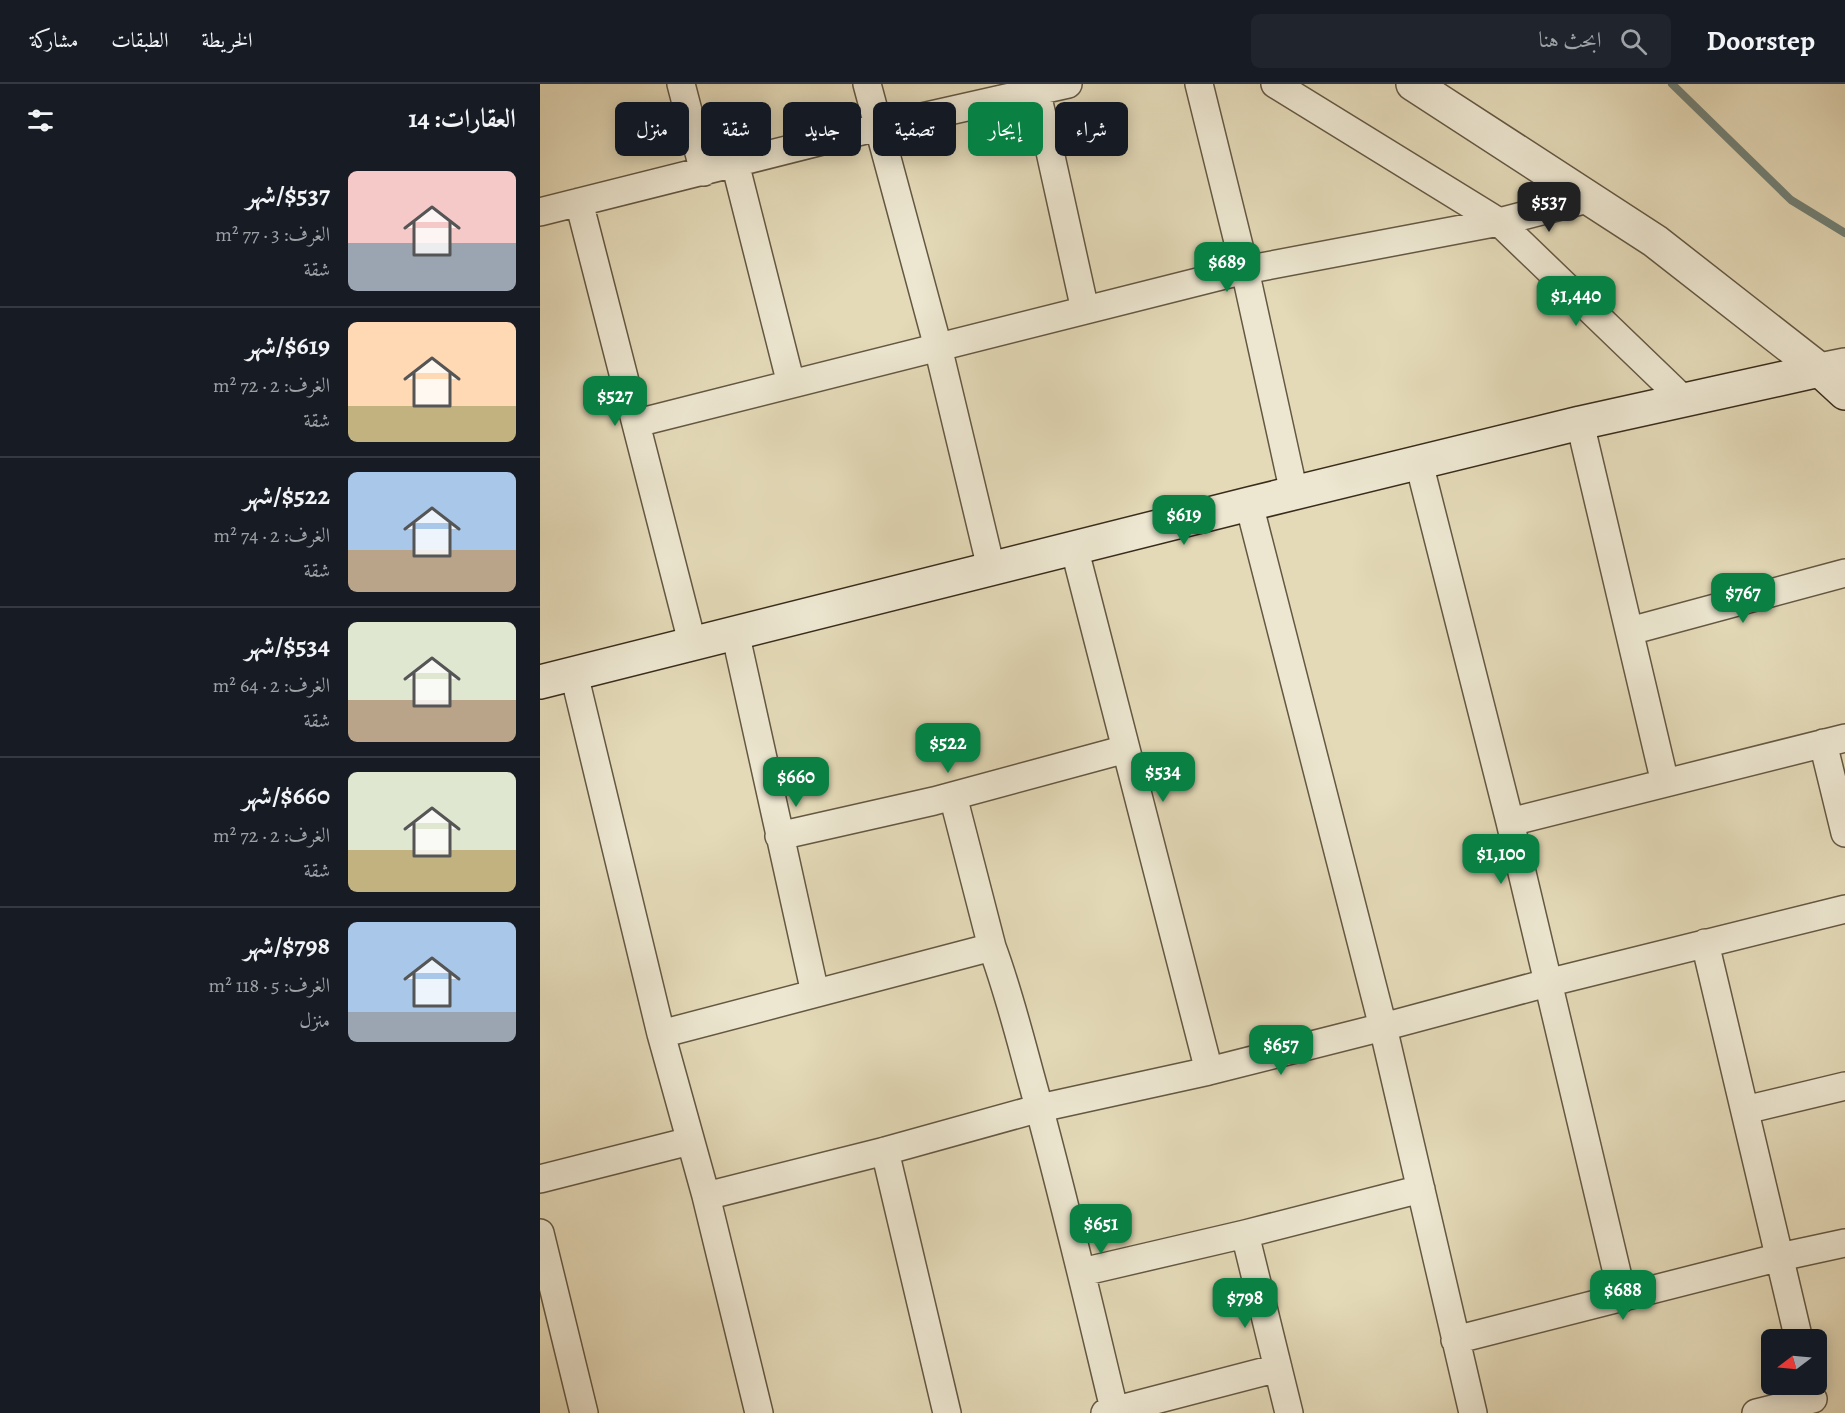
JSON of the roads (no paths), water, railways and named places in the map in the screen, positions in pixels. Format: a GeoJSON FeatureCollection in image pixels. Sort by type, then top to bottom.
{"type":"FeatureCollection","features":[{"type":"Feature","properties":{"kind":"main road"},"geometry":{"type":"LineString","coordinates":[[1413,84],[1588,200],[1655,241],[1832,367],[1845,393]]}},
{"type":"Feature","properties":{"kind":"main road"},"geometry":{"type":"LineString","coordinates":[[540,680],[574,674],[692,642],[1580,423],[1832,367]]}},
{"type":"Feature","properties":{"kind":"street"},"geometry":{"type":"LineString","coordinates":[[681,84],[704,172]]}},
{"type":"Feature","properties":{"kind":"street"},"geometry":{"type":"LineString","coordinates":[[867,84],[873,107]]}},
{"type":"Feature","properties":{"kind":"street"},"geometry":{"type":"LineString","coordinates":[[956,108],[1036,88],[1068,84]]}},
{"type":"Feature","properties":{"kind":"street"},"geometry":{"type":"LineString","coordinates":[[1199,84],[1245,270],[1294,493]]}},
{"type":"Feature","properties":{"kind":"street"},"geometry":{"type":"LineString","coordinates":[[1275,84],[1499,222],[1684,400]]}},
{"type":"Feature","properties":{"kind":"street"},"geometry":{"type":"LineString","coordinates":[[1036,88],[1085,310]]}},
{"type":"Feature","properties":{"kind":"street"},"geometry":{"type":"LineString","coordinates":[[541,210],[704,172],[873,128]]}},
{"type":"Feature","properties":{"kind":"street"},"geometry":{"type":"LineString","coordinates":[[886,156],[938,347],[991,568]]}},
{"type":"Feature","properties":{"kind":"street"},"geometry":{"type":"LineString","coordinates":[[735,163],[791,384]]}},
{"type":"Feature","properties":{"kind":"street"},"geometry":{"type":"LineString","coordinates":[[637,423],[1245,270],[1499,222],[1588,200]]}},
{"type":"Feature","properties":{"kind":"street"},"geometry":{"type":"LineString","coordinates":[[579,202],[692,642]]}},
{"type":"Feature","properties":{"kind":"street"},"geometry":{"type":"LineString","coordinates":[[1580,423],[1665,783]]}},
{"type":"Feature","properties":{"kind":"street"},"geometry":{"type":"LineString","coordinates":[[1419,463],[1510,822],[1546,983],[1623,1298]]}},
{"type":"Feature","properties":{"kind":"street"},"geometry":{"type":"LineString","coordinates":[[1249,504],[1383,1027],[1473,1413]]}},
{"type":"Feature","properties":{"kind":"street"},"geometry":{"type":"LineString","coordinates":[[1074,547],[1209,1071]]}},
{"type":"Feature","properties":{"kind":"street"},"geometry":{"type":"LineString","coordinates":[[1630,631],[1845,573]]}},
{"type":"Feature","properties":{"kind":"street"},"geometry":{"type":"LineString","coordinates":[[735,632],[815,993]]}},
{"type":"Feature","properties":{"kind":"street"},"geometry":{"type":"LineString","coordinates":[[574,674],[661,1034],[706,1196],[759,1413]]}},
{"type":"Feature","properties":{"kind":"street"},"geometry":{"type":"LineString","coordinates":[[1510,822],[1834,740],[1845,833]]}},
{"type":"Feature","properties":{"kind":"street"},"geometry":{"type":"LineString","coordinates":[[779,836],[953,796],[1126,749]]}},
{"type":"Feature","properties":{"kind":"street"},"geometry":{"type":"LineString","coordinates":[[953,796],[992,947],[1003,977],[1040,1108],[1082,1272],[1111,1412],[1278,1368]]}},
{"type":"Feature","properties":{"kind":"street"},"geometry":{"type":"LineString","coordinates":[[706,1196],[885,1151],[1040,1108],[1209,1071],[1546,983],[1845,909]]}},
{"type":"Feature","properties":{"kind":"street"},"geometry":{"type":"LineString","coordinates":[[1705,943],[1796,1329]]}},
{"type":"Feature","properties":{"kind":"street"},"geometry":{"type":"LineString","coordinates":[[661,1034],[992,947]]}},
{"type":"Feature","properties":{"kind":"street"},"geometry":{"type":"LineString","coordinates":[[1745,1110],[1845,1086]]}},
{"type":"Feature","properties":{"kind":"street"},"geometry":{"type":"LineString","coordinates":[[540,1179],[690,1141]]}},
{"type":"Feature","properties":{"kind":"street"},"geometry":{"type":"LineString","coordinates":[[885,1151],[947,1413]]}},
{"type":"Feature","properties":{"kind":"street"},"geometry":{"type":"LineString","coordinates":[[1082,1272],[1421,1190]]}},
{"type":"Feature","properties":{"kind":"street"},"geometry":{"type":"LineString","coordinates":[[540,1233],[584,1413]]}},
{"type":"Feature","properties":{"kind":"street"},"geometry":{"type":"LineString","coordinates":[[1245,1234],[1289,1413]]}},
{"type":"Feature","properties":{"kind":"street"},"geometry":{"type":"LineString","coordinates":[[1455,1341],[1780,1257],[1845,1243]]}},
{"type":"Feature","properties":{"kind":"street"},"geometry":{"type":"LineString","coordinates":[[1755,1413],[1813,1399]]}},
{"type":"Feature","properties":{"kind":"waterway"},"geometry":{"type":"LineString","coordinates":[[1672,84],[1791,200],[1845,233]]}}]}
